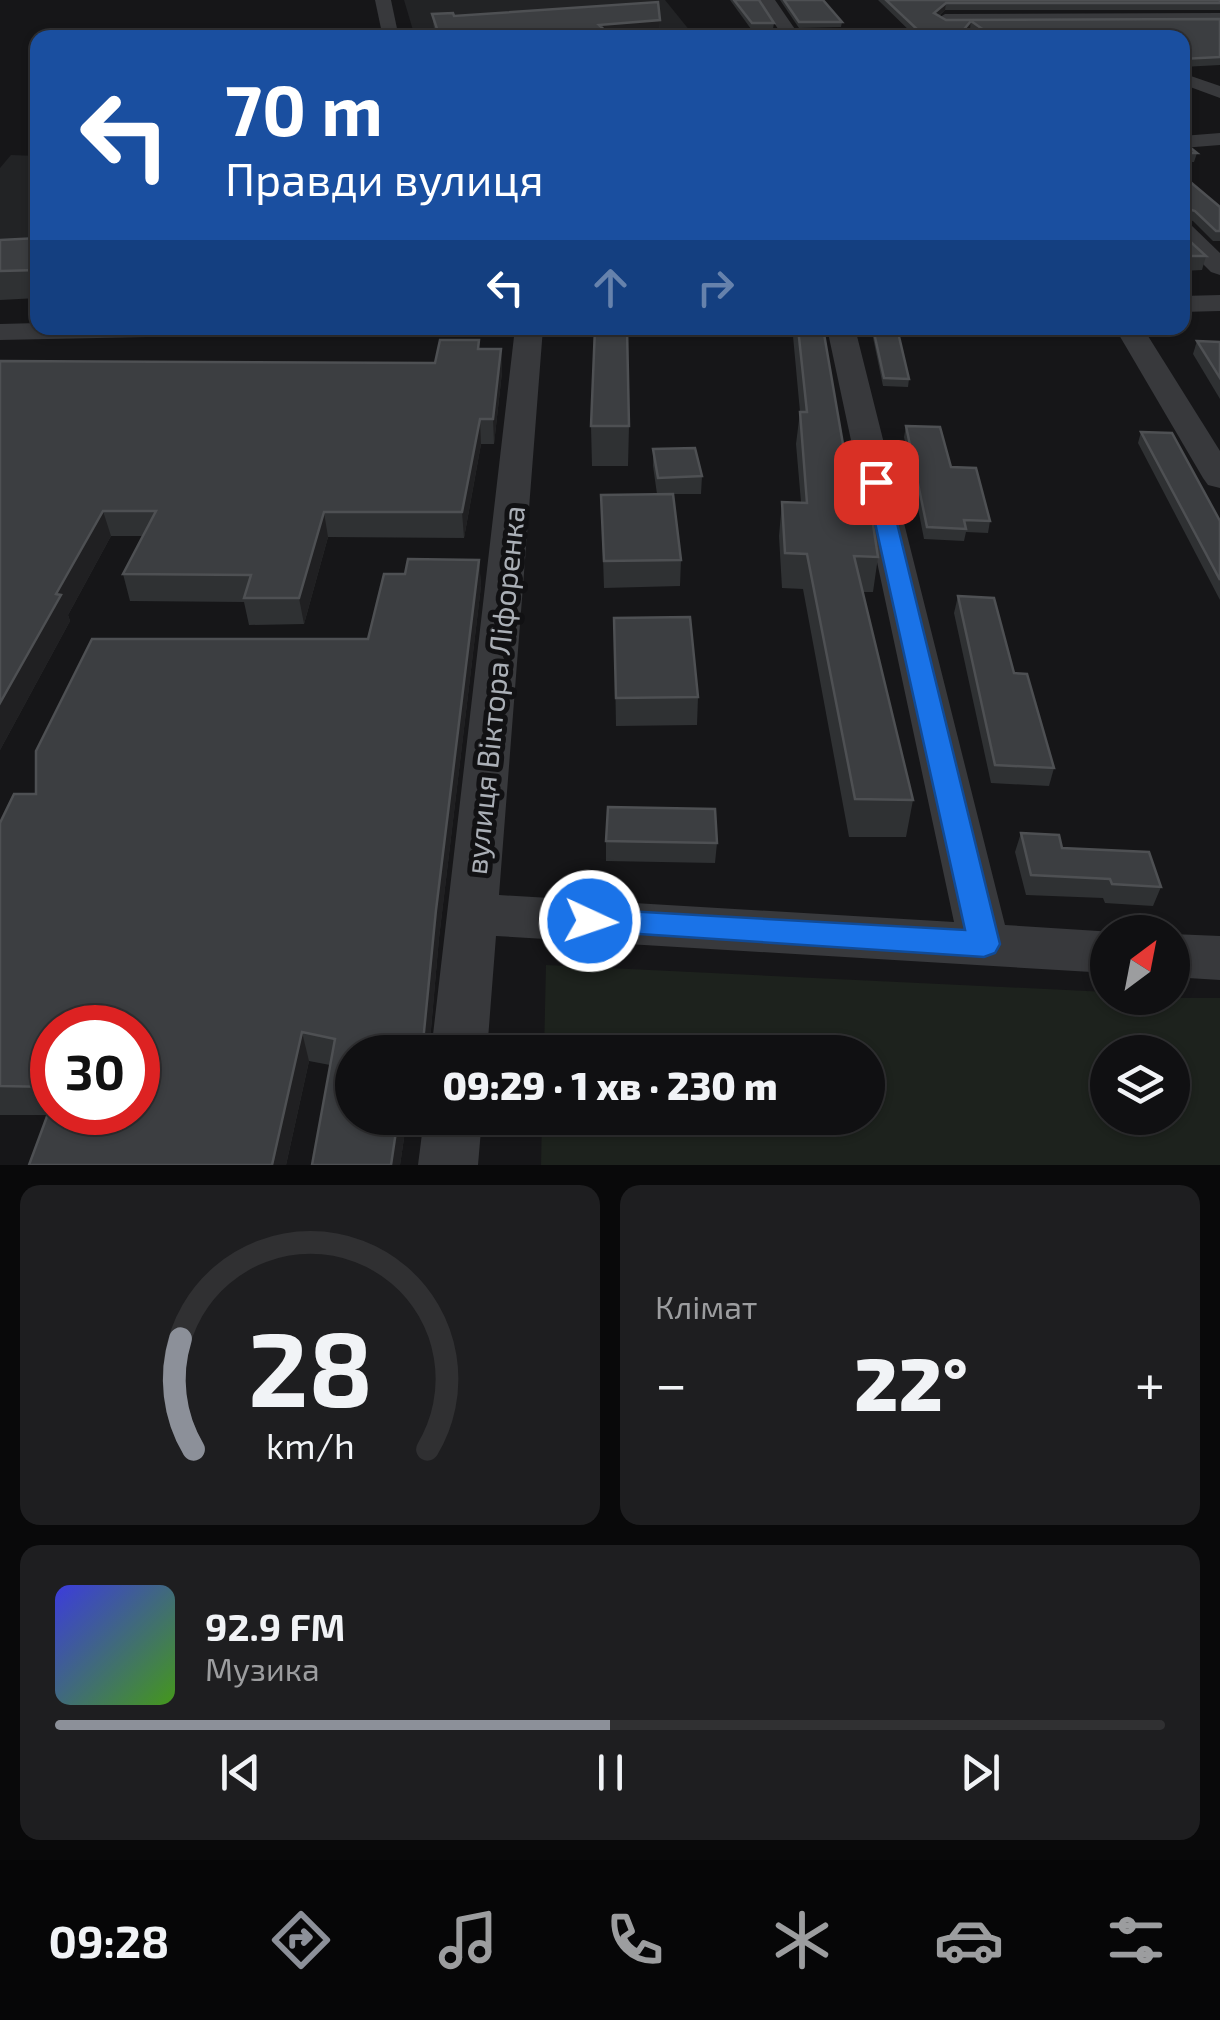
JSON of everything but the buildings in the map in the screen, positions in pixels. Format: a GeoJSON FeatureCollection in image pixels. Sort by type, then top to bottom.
{"type":"FeatureCollection","features":[{"type":"Feature","properties":{"kind":"street"},"geometry":{"type":"LineString","coordinates":[[383,0],[389,30]]}},
{"type":"Feature","properties":{"kind":"street"},"geometry":{"type":"LineString","coordinates":[[767,0],[788,30]]}},
{"type":"Feature","properties":{"kind":"street"},"geometry":{"type":"LineString","coordinates":[[959,30],[940,14],[1220,18]]}},
{"type":"Feature","properties":{"kind":"street"},"geometry":{"type":"LineString","coordinates":[[1062,16],[1088,30]]}},
{"type":"Feature","properties":{"kind":"street"},"geometry":{"type":"LineString","coordinates":[[1190,74],[1220,70]]}},
{"type":"Feature","properties":{"kind":"street"},"geometry":{"type":"LineString","coordinates":[[1190,79],[1220,92]]}},
{"type":"Feature","properties":{"kind":"street"},"geometry":{"type":"LineString","coordinates":[[1190,141],[1220,139]]}},
{"type":"Feature","properties":{"kind":"street"},"geometry":{"type":"LineString","coordinates":[[1190,237],[1220,267]]}},
{"type":"Feature","properties":{"kind":"street"},"geometry":{"type":"LineString","coordinates":[[1190,304],[1220,303]]}},
{"type":"Feature","properties":{"kind":"street"},"geometry":{"type":"LineString","coordinates":[[0,332],[30,331]]}},
{"type":"Feature","properties":{"kind":"street","name":"вулиця Віктора Ліфоренка"},"geometry":{"type":"LineString","coordinates":[[461,1035],[528,335]]}},
{"type":"Feature","properties":{"kind":"street"},"geometry":{"type":"LineString","coordinates":[[843,335],[984,944]]}},
{"type":"Feature","properties":{"kind":"street"},"geometry":{"type":"LineString","coordinates":[[1133,335],[1220,478]]}},
{"type":"Feature","properties":{"kind":"street"},"geometry":{"type":"LineString","coordinates":[[472,914],[1090,951]]}},
{"type":"Feature","properties":{"kind":"street"},"geometry":{"type":"LineString","coordinates":[[1190,956],[1220,958]]}},
{"type":"Feature","properties":{"kind":"street"},"geometry":{"type":"LineString","coordinates":[[448,1165],[451,1135]]}},
{"type":"Feature","properties":{"kind":"shaded area"},"geometry":{"type":"Polygon","coordinates":[[[404,0],[665,0],[689,30],[413,30],[404,0]]]}},
{"type":"Feature","properties":{"kind":"shaded area"},"geometry":{"type":"Polygon","coordinates":[[[11,155],[30,156],[30,246],[0,248],[0,168],[11,155]]]}},
{"type":"Feature","properties":{"kind":"shaded area"},"geometry":{"type":"Polygon","coordinates":[[[546,965],[1090,991],[1090,1015],[1190,1015],[1190,998],[1220,998],[1220,1165],[541,1165],[542,1135],[885,1135],[885,1035],[544,1035],[546,965]]]}},
{"type":"Feature","properties":{"kind":"route"},"geometry":{"type":"LineString","coordinates":[[590,921],[984,944],[876,482]]}}]}
